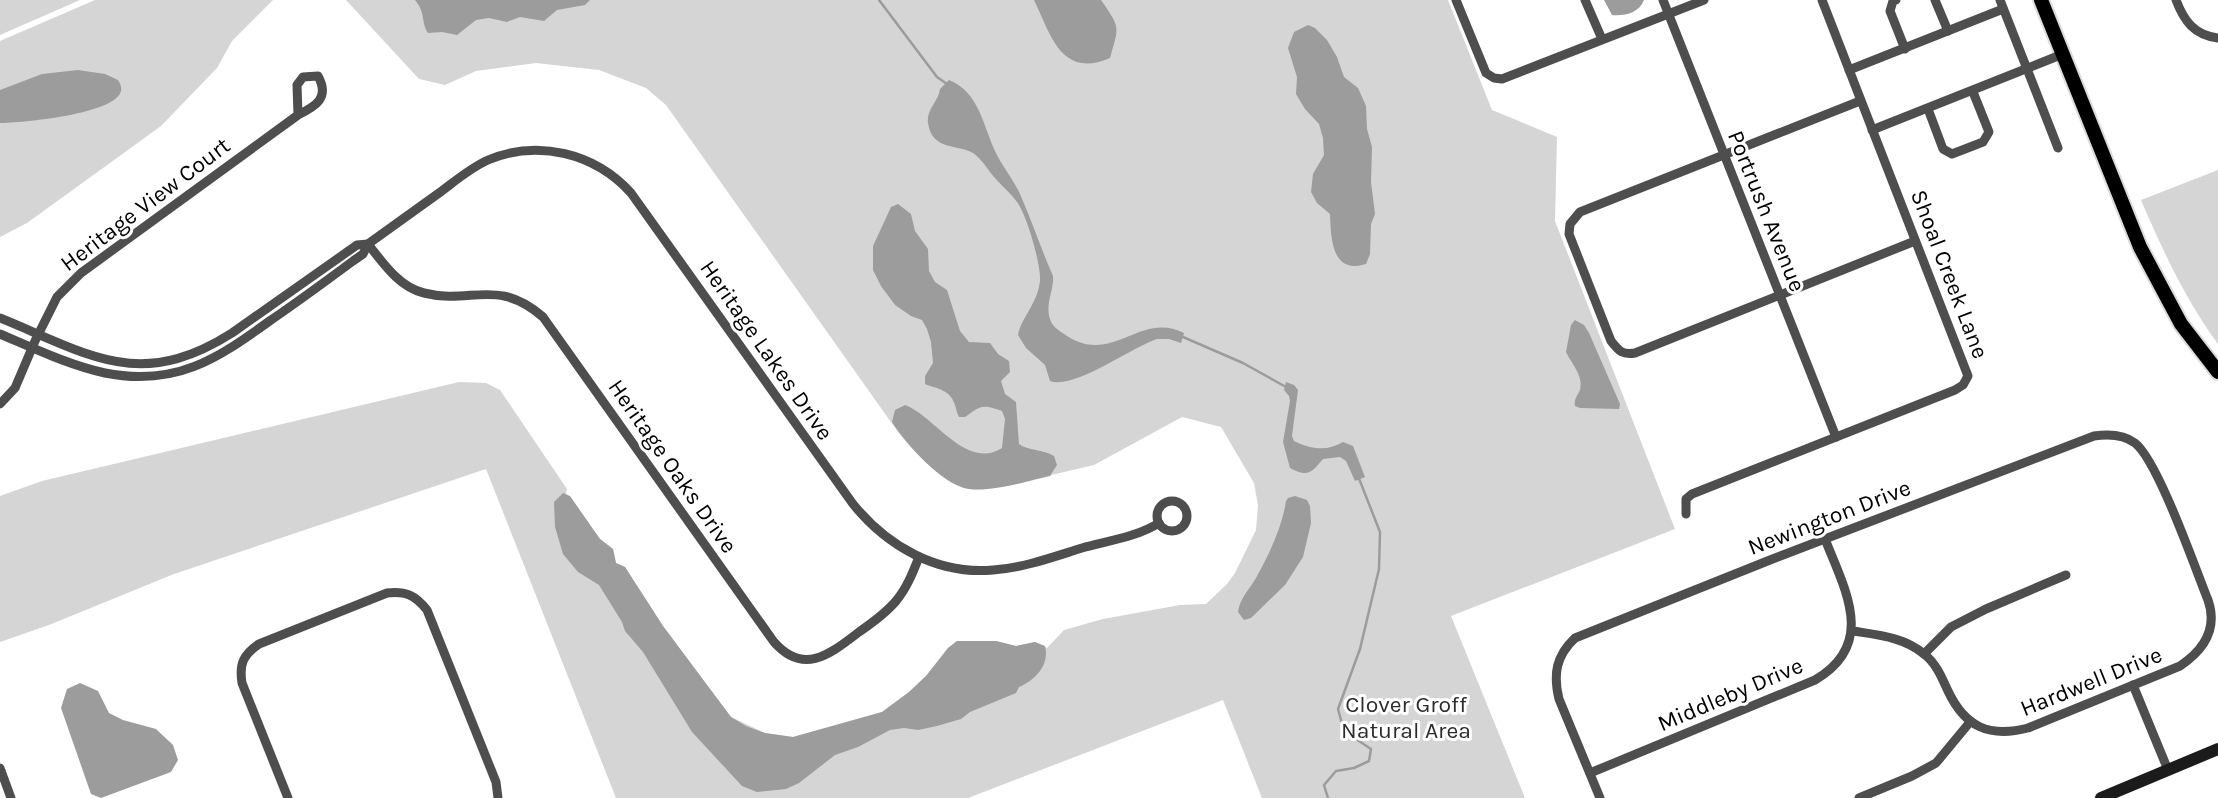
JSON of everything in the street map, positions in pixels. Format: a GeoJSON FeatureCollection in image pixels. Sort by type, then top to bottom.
{"type":"FeatureCollection","features":[{"type":"Feature","properties":{"kind":"main road"},"geometry":{"type":"LineString","coordinates":[[2041,0],[2155,278],[2180,324],[2218,372]]}},
{"type":"Feature","properties":{"kind":"street"},"geometry":{"type":"LineString","coordinates":[[1456,0],[1486,73],[1503,79],[1704,0]]}},
{"type":"Feature","properties":{"kind":"street"},"geometry":{"type":"LineString","coordinates":[[1585,0],[1602,38]]}},
{"type":"Feature","properties":{"kind":"street","name":"Portrush Avenue"},"geometry":{"type":"LineString","coordinates":[[1663,0],[1836,437]]}},
{"type":"Feature","properties":{"kind":"street","name":"Shoal Creek Lane"},"geometry":{"type":"LineString","coordinates":[[1686,514],[1686,499],[1692,494],[1955,390],[1963,385],[1968,376],[1822,0]]}},
{"type":"Feature","properties":{"kind":"street"},"geometry":{"type":"LineString","coordinates":[[1896,0],[1893,1],[1890,11],[1905,49]]}},
{"type":"Feature","properties":{"kind":"street"},"geometry":{"type":"LineString","coordinates":[[1935,0],[1948,31]]}},
{"type":"Feature","properties":{"kind":"street"},"geometry":{"type":"LineString","coordinates":[[2176,0],[2182,16],[2190,26],[2201,34],[2218,38]]}},
{"type":"Feature","properties":{"kind":"street"},"geometry":{"type":"LineString","coordinates":[[1849,70],[1948,31],[2002,5],[2058,148]]}},
{"type":"Feature","properties":{"kind":"street"},"geometry":{"type":"LineString","coordinates":[[1872,130],[2063,54]]}},
{"type":"Feature","properties":{"kind":"street"},"geometry":{"type":"LineString","coordinates":[[1928,109],[1943,149],[1952,154],[1983,142],[1989,132],[1973,92]]}},
{"type":"Feature","properties":{"kind":"street"},"geometry":{"type":"LineString","coordinates":[[1860,102],[1575,216],[1570,224],[1569,234],[1611,341],[1619,351],[1635,354],[1915,241]]}},
{"type":"Feature","properties":{"kind":"street","name":"Heritage View Court"},"geometry":{"type":"LineString","coordinates":[[0,404],[15,388],[57,297],[80,273],[298,115]]}},
{"type":"Feature","properties":{"kind":"street","name":"Heritage Lakes Drive"},"geometry":{"type":"LineString","coordinates":[[0,318],[35,341],[88,368],[122,375],[156,376],[188,369],[235,346],[363,254],[368,244],[475,166],[499,156],[525,151],[563,152],[606,170],[638,201],[853,504],[883,536],[919,557],[957,569],[991,570],[1005,569],[1133,534],[1159,523]]}},
{"type":"Feature","properties":{"kind":"street","name":"Heritage Oaks Drive"},"geometry":{"type":"LineString","coordinates":[[368,244],[394,275],[423,293],[503,295],[522,302],[543,317],[774,642],[792,656],[813,660],[824,657],[878,618],[896,602],[910,580],[919,557]]}},
{"type":"Feature","properties":{"kind":"street","name":"Heritage Lakes Drive"},"geometry":{"type":"LineString","coordinates":[[0,334],[35,341]]}},
{"type":"Feature","properties":{"kind":"street","name":"Newington Drive"},"geometry":{"type":"LineString","coordinates":[[1590,773],[1559,699],[1555,670],[1566,647],[1587,632],[2088,438],[2109,434],[2125,438],[2141,449],[2153,466],[2211,609],[2211,628],[2207,638]]}},
{"type":"Feature","properties":{"kind":"street"},"geometry":{"type":"LineString","coordinates":[[1825,539],[1849,601],[1853,631],[1898,639],[1924,654],[1934,665],[1957,708],[1970,722],[1936,763],[1858,798]]}},
{"type":"Feature","properties":{"kind":"street"},"geometry":{"type":"LineString","coordinates":[[1924,654],[1951,627],[2066,575]]}},
{"type":"Feature","properties":{"kind":"street"},"geometry":{"type":"LineString","coordinates":[[288,798],[242,684],[240,668],[246,653],[259,644],[349,608],[387,593],[403,591],[417,597],[427,610],[496,782],[498,798]]}},
{"type":"Feature","properties":{"kind":"street","name":"Middleby Drive"},"geometry":{"type":"LineString","coordinates":[[1590,773],[1815,680],[1830,671],[1845,653],[1853,631]]}},
{"type":"Feature","properties":{"kind":"street","name":"Hardwell Drive"},"geometry":{"type":"LineString","coordinates":[[1970,722],[1998,732],[2028,728],[2180,666],[2197,655],[2207,638]]}},
{"type":"Feature","properties":{"kind":"street"},"geometry":{"type":"LineString","coordinates":[[2133,685],[2168,770]]}},
{"type":"Feature","properties":{"kind":"street"},"geometry":{"type":"LineString","coordinates":[[2101,798],[2218,749]]}},
{"type":"Feature","properties":{"kind":"street"},"geometry":{"type":"LineString","coordinates":[[0,768],[11,798]]}},
{"type":"Feature","properties":{"kind":"street"},"geometry":{"type":"LineString","coordinates":[[1590,773],[1600,798]]}},
{"type":"Feature","properties":{"kind":"green space"},"geometry":{"type":"Polygon","coordinates":[[[0,0],[80,0],[0,35],[0,0]]]}},
{"type":"Feature","properties":{"kind":"green space"},"geometry":{"type":"Polygon","coordinates":[[[95,0],[273,0],[232,41],[217,68],[161,126],[27,223],[0,237],[0,41],[95,0]]]}},
{"type":"Feature","properties":{"kind":"green space","name":"Clover Groff Natural Area"},"geometry":{"type":"Polygon","coordinates":[[[346,0],[1448,0],[1492,110],[1557,137],[1555,221],[1675,529],[1451,616],[1525,798],[1262,798],[1223,700],[968,798],[616,798],[486,469],[174,574],[0,642],[0,496],[42,481],[459,382],[486,383],[500,390],[567,489],[566,494],[600,539],[613,549],[616,563],[625,567],[663,626],[731,717],[765,733],[793,737],[882,712],[926,676],[957,641],[996,641],[1016,646],[1035,642],[1047,648],[1064,630],[1103,619],[1180,605],[1206,604],[1235,573],[1256,530],[1258,505],[1254,483],[1221,427],[1182,417],[1094,465],[982,488],[968,489],[950,481],[898,432],[666,105],[646,88],[599,70],[536,63],[476,71],[445,85],[419,79],[346,0]]]}},
{"type":"Feature","properties":{"kind":"green space"},"geometry":{"type":"Polygon","coordinates":[[[2218,170],[2218,344],[2175,274],[2141,200],[2218,170]]]}},
{"type":"Feature","properties":{"kind":"shaded area"},"geometry":{"type":"Polygon","coordinates":[[[415,0],[590,0],[585,5],[557,10],[544,21],[520,17],[507,22],[489,18],[476,20],[457,35],[428,33],[421,9],[415,0]]]}},
{"type":"Feature","properties":{"kind":"shaded area"},"geometry":{"type":"Polygon","coordinates":[[[1034,0],[1101,0],[1116,28],[1110,58],[1093,63],[1080,63],[1069,58],[1053,39],[1034,0]]]}},
{"type":"Feature","properties":{"kind":"shaded area"},"geometry":{"type":"Polygon","coordinates":[[[1604,0],[1644,0],[1635,11],[1612,15],[1604,0]]]}},
{"type":"Feature","properties":{"kind":"shaded area"},"geometry":{"type":"Polygon","coordinates":[[[1308,25],[1327,40],[1344,77],[1358,88],[1366,106],[1367,129],[1372,147],[1371,182],[1375,214],[1371,224],[1370,254],[1366,264],[1354,266],[1339,259],[1331,233],[1330,214],[1317,203],[1311,192],[1313,174],[1324,155],[1323,138],[1319,124],[1296,94],[1297,77],[1288,48],[1294,32],[1308,25]]]}},
{"type":"Feature","properties":{"kind":"shaded area"},"geometry":{"type":"Polygon","coordinates":[[[78,70],[105,74],[118,80],[121,91],[115,99],[103,106],[86,111],[46,119],[0,123],[0,90],[42,74],[78,70]]]}},
{"type":"Feature","properties":{"kind":"shaded area"},"geometry":{"type":"Polygon","coordinates":[[[949,80],[959,85],[974,101],[995,151],[1024,204],[1053,276],[1048,308],[1054,326],[1081,343],[1111,343],[1153,328],[1168,328],[1184,333],[1181,343],[1157,339],[1088,374],[1060,382],[1050,381],[1045,365],[1026,348],[1018,335],[1036,297],[1040,281],[1036,253],[1023,212],[976,155],[940,142],[930,132],[929,113],[940,89],[949,80]]]}},
{"type":"Feature","properties":{"kind":"shaded area"},"geometry":{"type":"Polygon","coordinates":[[[898,204],[911,214],[915,231],[928,249],[929,271],[935,282],[947,290],[960,331],[969,342],[990,343],[998,354],[1009,361],[1010,372],[1001,381],[1005,394],[1016,402],[1019,444],[1054,456],[1057,465],[1050,476],[988,489],[959,486],[926,462],[892,422],[895,410],[905,405],[951,439],[976,453],[989,453],[1002,448],[1005,419],[1002,411],[982,407],[965,417],[959,417],[950,396],[943,390],[925,384],[925,376],[933,363],[927,329],[922,320],[895,305],[873,270],[873,246],[891,207],[898,204]]]}},
{"type":"Feature","properties":{"kind":"shaded area"},"geometry":{"type":"Polygon","coordinates":[[[1575,320],[1584,325],[1589,333],[1620,404],[1619,409],[1575,406],[1581,385],[1566,352],[1571,325],[1575,320]]]}},
{"type":"Feature","properties":{"kind":"shaded area"},"geometry":{"type":"Polygon","coordinates":[[[1286,382],[1298,390],[1292,436],[1294,441],[1318,448],[1343,442],[1353,446],[1365,477],[1355,481],[1346,461],[1340,457],[1323,459],[1305,473],[1290,468],[1283,442],[1290,401],[1284,390],[1286,382]]]}},
{"type":"Feature","properties":{"kind":"shaded area"},"geometry":{"type":"Polygon","coordinates":[[[563,493],[570,496],[600,539],[613,549],[616,563],[625,567],[663,626],[731,717],[765,733],[793,737],[882,712],[926,676],[957,641],[996,641],[1016,646],[1035,642],[1045,646],[1043,665],[1036,676],[1019,687],[1016,693],[970,712],[961,719],[918,730],[890,730],[858,747],[835,755],[799,783],[786,789],[757,792],[742,786],[692,732],[643,652],[625,631],[599,585],[578,572],[563,554],[555,527],[554,502],[563,493]]]}},
{"type":"Feature","properties":{"kind":"shaded area"},"geometry":{"type":"Polygon","coordinates":[[[1295,496],[1307,500],[1310,506],[1311,523],[1303,557],[1285,585],[1251,618],[1244,620],[1238,612],[1241,602],[1270,550],[1286,501],[1295,496]]]}},
{"type":"Feature","properties":{"kind":"shaded area"},"geometry":{"type":"Polygon","coordinates":[[[80,683],[98,691],[109,713],[123,720],[156,729],[173,745],[178,760],[171,772],[101,798],[91,794],[61,708],[67,689],[80,683]]]}},
{"type":"Feature","properties":{"kind":"waterway"},"geometry":{"type":"LineString","coordinates":[[879,0],[937,77],[947,84]]}},
{"type":"Feature","properties":{"kind":"waterway"},"geometry":{"type":"LineString","coordinates":[[1183,337],[1243,363],[1286,387]]}},
{"type":"Feature","properties":{"kind":"waterway"},"geometry":{"type":"LineString","coordinates":[[1328,798],[1324,785],[1336,771],[1354,768],[1369,761],[1371,749],[1344,731],[1338,709],[1360,649],[1379,569],[1380,532],[1358,476]]}}]}
